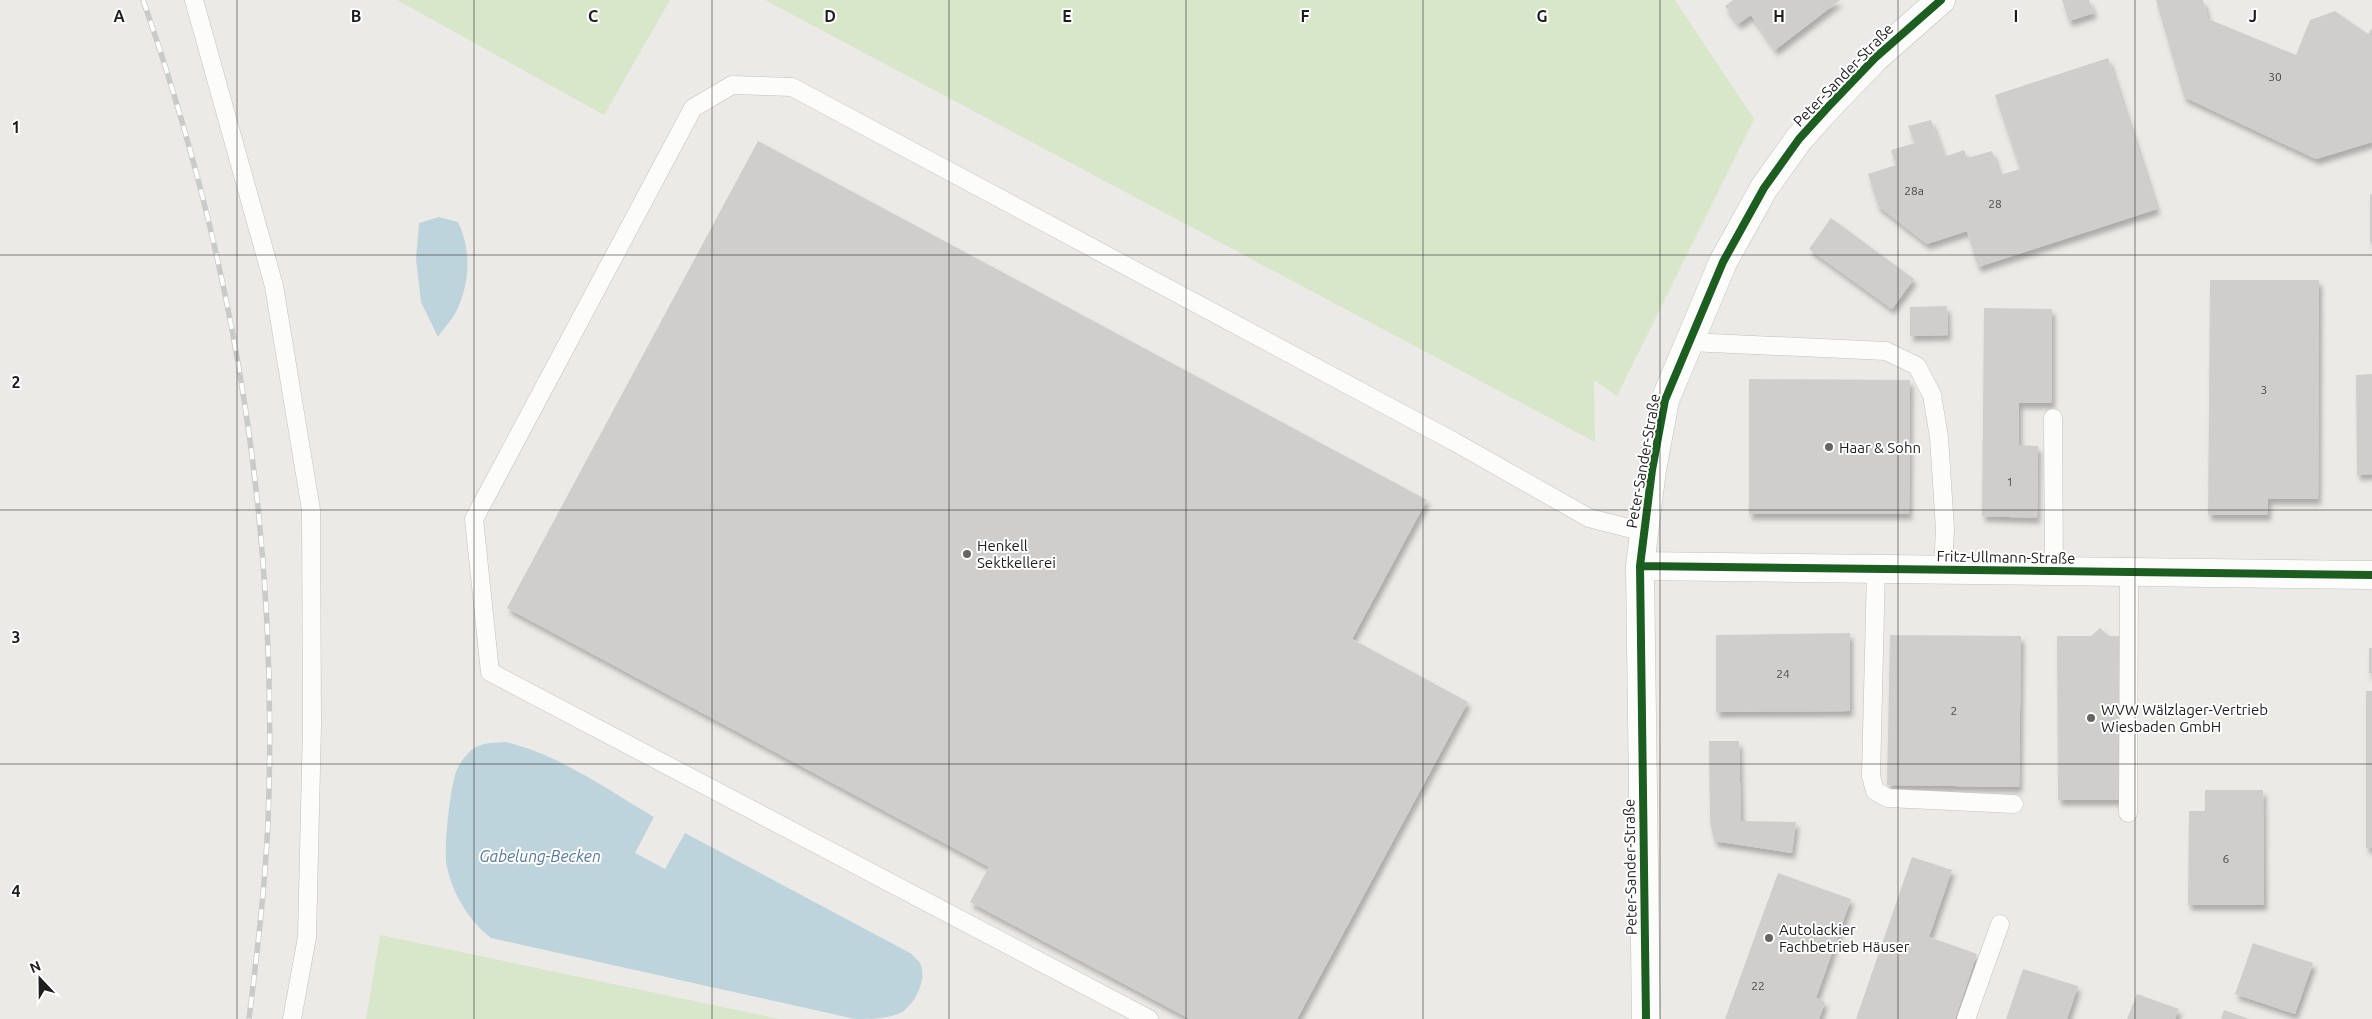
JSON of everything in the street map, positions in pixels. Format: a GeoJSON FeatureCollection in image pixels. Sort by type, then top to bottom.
{"type":"FeatureCollection","features":[{"type":"Feature","properties":{"kind":"street","name":"Peter-Sander-Straße"},"geometry":{"type":"LineString","coordinates":[[1646,1019],[1640,566],[1652,470],[1665,400],[1722,262],[1764,188],[1794,146],[1828,106],[1876,58],[1941,0]]}},
{"type":"Feature","properties":{"kind":"street","name":"Fritz-Ullmann-Straße"},"geometry":{"type":"LineString","coordinates":[[1640,566],[2372,574]]}},
{"type":"Feature","properties":{"kind":"lane"},"geometry":{"type":"LineString","coordinates":[[194,0],[274,286],[311,510],[312,726],[307,937],[292,1019]]}},
{"type":"Feature","properties":{"kind":"lane"},"geometry":{"type":"LineString","coordinates":[[1149,1019],[490,672],[474,519],[693,108],[732,85],[792,87],[1453,440],[1589,518],[1644,532]]}},
{"type":"Feature","properties":{"kind":"lane"},"geometry":{"type":"LineString","coordinates":[[1688,342],[1886,351],[1917,366],[1932,395],[1939,437],[1945,529],[1943,570]]}},
{"type":"Feature","properties":{"kind":"lane"},"geometry":{"type":"LineString","coordinates":[[2053,418],[2054,571]]}},
{"type":"Feature","properties":{"kind":"lane"},"geometry":{"type":"LineString","coordinates":[[1876,569],[1871,776],[1875,791],[1888,798],[2014,804]]}},
{"type":"Feature","properties":{"kind":"lane"},"geometry":{"type":"LineString","coordinates":[[2128,813],[2129,572]]}},
{"type":"Feature","properties":{"kind":"lane"},"geometry":{"type":"LineString","coordinates":[[1966,1019],[2000,924]]}},
{"type":"Feature","properties":{"kind":"green space"},"geometry":{"type":"Polygon","coordinates":[[[397,0],[670,0],[604,115],[397,0]]]}},
{"type":"Feature","properties":{"kind":"green space"},"geometry":{"type":"Polygon","coordinates":[[[765,0],[1675,0],[1754,119],[1617,396],[1594,380],[1595,442],[765,0]]]}},
{"type":"Feature","properties":{"kind":"green space"},"geometry":{"type":"Polygon","coordinates":[[[380,935],[780,1019],[366,1019],[380,935]]]}},
{"type":"Feature","properties":{"kind":"water"},"geometry":{"type":"Polygon","coordinates":[[[439,217],[458,222],[466,244],[468,267],[461,301],[454,315],[438,337],[421,302],[416,259],[419,223],[439,217]]]}},
{"type":"Feature","properties":{"kind":"water","name":"Gabelung-Becken"},"geometry":{"type":"Polygon","coordinates":[[[506,742],[545,755],[564,764],[654,817],[635,853],[665,869],[685,833],[912,954],[920,963],[922,969],[921,983],[916,997],[907,1008],[897,1014],[879,1018],[855,1019],[491,938],[469,915],[453,887],[447,867],[446,835],[456,771],[466,755],[479,745],[506,742]]]}},
{"type":"Feature","properties":{"kind":"building"},"geometry":{"type":"Polygon","coordinates":[[[1733,0],[1840,0],[1775,50],[1751,15],[1738,24],[1725,6],[1733,0]]]}},
{"type":"Feature","properties":{"kind":"building"},"geometry":{"type":"Polygon","coordinates":[[[2062,0],[2089,0],[2094,13],[2069,21],[2062,0]]]}},
{"type":"Feature","properties":{"kind":"building"},"geometry":{"type":"Polygon","coordinates":[[[2156,0],[2203,0],[2208,19],[2296,55],[2310,20],[2335,11],[2368,34],[2372,28],[2372,142],[2316,159],[2184,97],[2156,0]]]}},
{"type":"Feature","properties":{"kind":"building"},"geometry":{"type":"Polygon","coordinates":[[[2108,58],[2157,209],[1978,267],[1967,231],[1927,244],[1878,206],[1868,174],[1896,165],[1891,150],[1915,143],[1908,126],[1931,120],[1944,157],[1964,150],[1967,158],[1992,151],[2000,175],[2020,169],[1995,95],[2108,58]]]}},
{"type":"Feature","properties":{"kind":"building","name":"Henkell Sektkellerei"},"geometry":{"type":"Polygon","coordinates":[[[758,141],[1427,500],[1352,639],[1468,702],[1297,1019],[1190,1019],[970,902],[989,867],[507,608],[758,141]]]}},
{"type":"Feature","properties":{"kind":"building"},"geometry":{"type":"Polygon","coordinates":[[[2370,194],[2372,194],[2372,243],[2370,243],[2370,194]]]}},
{"type":"Feature","properties":{"kind":"building"},"geometry":{"type":"Polygon","coordinates":[[[1831,218],[1914,279],[1892,309],[1809,249],[1831,218]]]}},
{"type":"Feature","properties":{"kind":"building"},"geometry":{"type":"Polygon","coordinates":[[[2210,280],[2319,280],[2318,499],[2268,499],[2268,515],[2208,515],[2210,280]]]}},
{"type":"Feature","properties":{"kind":"building"},"geometry":{"type":"Polygon","coordinates":[[[1947,306],[1948,335],[1910,336],[1910,307],[1947,306]]]}},
{"type":"Feature","properties":{"kind":"building"},"geometry":{"type":"Polygon","coordinates":[[[1984,308],[2052,309],[2052,403],[2019,403],[2019,445],[2038,446],[2037,518],[1982,516],[1984,308]]]}},
{"type":"Feature","properties":{"kind":"building"},"geometry":{"type":"Polygon","coordinates":[[[2372,374],[2372,474],[2357,475],[2356,375],[2372,374]]]}},
{"type":"Feature","properties":{"kind":"building","name":"Haar & Sohn"},"geometry":{"type":"Polygon","coordinates":[[[1749,379],[1910,380],[1909,514],[1749,514],[1749,379]]]}},
{"type":"Feature","properties":{"kind":"building","name":"WVW Wälzlager-Vertrieb Wiesbaden GmbH"},"geometry":{"type":"Polygon","coordinates":[[[2100,628],[2109,636],[2124,636],[2124,800],[2058,800],[2057,636],[2091,636],[2100,628]]]}},
{"type":"Feature","properties":{"kind":"building"},"geometry":{"type":"Polygon","coordinates":[[[1850,633],[1850,711],[1716,712],[1716,635],[1850,633]]]}},
{"type":"Feature","properties":{"kind":"building"},"geometry":{"type":"Polygon","coordinates":[[[1890,635],[2021,636],[2019,787],[1887,785],[1890,635]]]}},
{"type":"Feature","properties":{"kind":"building"},"geometry":{"type":"Polygon","coordinates":[[[2369,648],[2372,648],[2372,673],[2369,673],[2369,648]]]}},
{"type":"Feature","properties":{"kind":"building"},"geometry":{"type":"Polygon","coordinates":[[[2366,691],[2372,691],[2372,848],[2366,848],[2366,691]]]}},
{"type":"Feature","properties":{"kind":"building"},"geometry":{"type":"Polygon","coordinates":[[[1709,741],[1739,741],[1741,821],[1796,822],[1792,853],[1714,841],[1710,821],[1709,741]]]}},
{"type":"Feature","properties":{"kind":"building"},"geometry":{"type":"Polygon","coordinates":[[[2205,790],[2263,790],[2264,905],[2188,905],[2189,811],[2205,811],[2205,790]]]}},
{"type":"Feature","properties":{"kind":"building"},"geometry":{"type":"Polygon","coordinates":[[[1912,857],[1952,870],[1929,937],[1977,954],[1955,1019],[1856,1019],[1912,857]]]}},
{"type":"Feature","properties":{"kind":"building"},"geometry":{"type":"Polygon","coordinates":[[[1778,873],[1851,899],[1816,998],[1825,1002],[1819,1019],[1725,1019],[1778,873]]]}},
{"type":"Feature","properties":{"kind":"building"},"geometry":{"type":"Polygon","coordinates":[[[2253,943],[2313,963],[2295,1014],[2235,994],[2253,943]]]}},
{"type":"Feature","properties":{"kind":"building"},"geometry":{"type":"Polygon","coordinates":[[[2023,969],[2078,986],[2067,1019],[2006,1019],[2023,969]]]}},
{"type":"Feature","properties":{"kind":"building"},"geometry":{"type":"Polygon","coordinates":[[[2137,994],[2179,1009],[2175,1019],[2127,1019],[2137,994]]]}},
{"type":"Feature","properties":{"kind":"building"},"geometry":{"type":"Polygon","coordinates":[[[2224,1010],[2249,1019],[2221,1019],[2224,1010]]]}},
{"type":"Feature","properties":{"kind":"railway"},"geometry":{"type":"LineString","coordinates":[[143,0],[176,101],[204,202],[227,303],[245,405],[258,508],[266,611],[270,716],[267,847],[249,1019]]}},
{"type":"Feature","properties":{"kind":"cycle path"},"geometry":{"type":"LineString","coordinates":[[1646,1019],[1640,566],[1652,470],[1665,400],[1723,262],[1764,188],[1799,139],[1828,107],[1875,58],[1941,0]]}},
{"type":"Feature","properties":{"kind":"cycle path"},"geometry":{"type":"LineString","coordinates":[[1640,566],[2372,575]]}},
{"type":"Feature","properties":{"kind":"place","name":"Haar & Sohn"},"geometry":{"type":"Point","coordinates":[1829,447]}},
{"type":"Feature","properties":{"kind":"place","name":"Henkell Sektkellerei"},"geometry":{"type":"Point","coordinates":[967,554]}},
{"type":"Feature","properties":{"kind":"place","name":"WVW Wälzlager-Vertrieb Wiesbaden GmbH"},"geometry":{"type":"Point","coordinates":[2091,718]}},
{"type":"Feature","properties":{"kind":"place","name":"Autolackier Fachbetrieb Häuser"},"geometry":{"type":"Point","coordinates":[1769,938]}}]}
